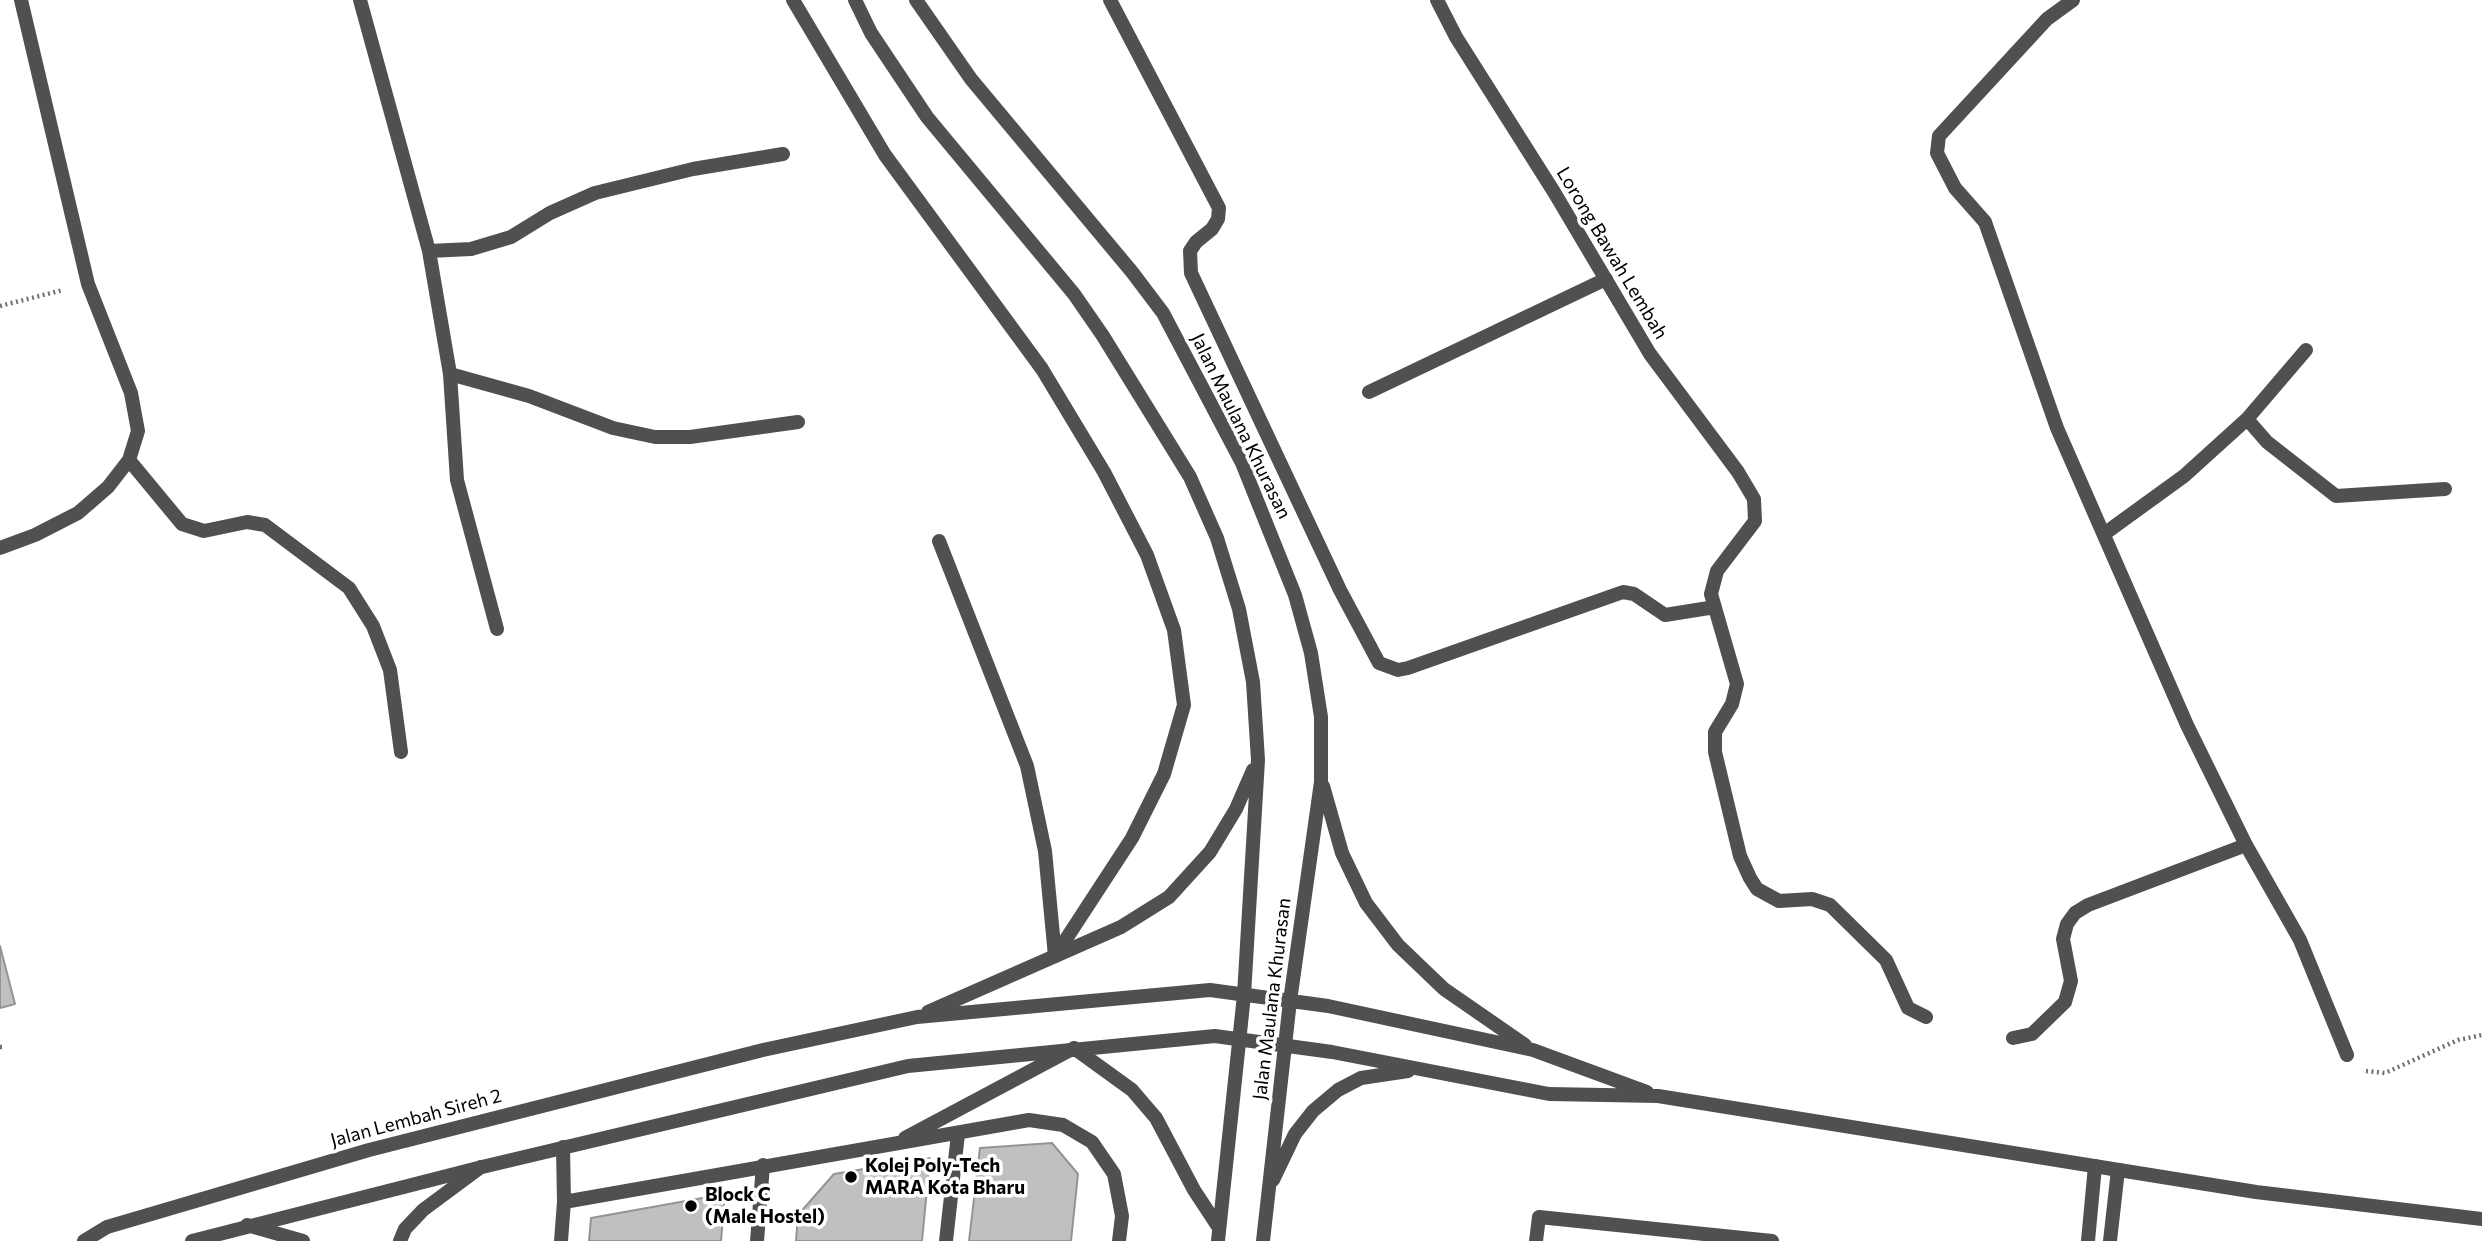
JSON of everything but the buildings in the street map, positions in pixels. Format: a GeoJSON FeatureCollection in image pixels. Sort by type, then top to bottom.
{"type":"FeatureCollection","features":[{"type":"Feature","properties":{"kind":"street"},"geometry":{"type":"LineString","coordinates":[[0,548],[35,535],[78,513],[108,487],[130,460],[138,431],[131,393],[88,284],[21,0]]}},
{"type":"Feature","properties":{"kind":"street"},"geometry":{"type":"LineString","coordinates":[[360,0],[429,251],[450,374],[457,480],[496,629]]}},
{"type":"Feature","properties":{"kind":"street"},"geometry":{"type":"LineString","coordinates":[[793,0],[885,155],[1042,369],[1104,472],[1147,555],[1174,629],[1184,705],[1164,774],[1132,838],[1055,956]]}},
{"type":"Feature","properties":{"kind":"street","name":"Jalan Maulana Khurasan"},"geometry":{"type":"LineString","coordinates":[[855,0],[871,33],[928,117],[1081,304],[1190,477],[1217,538],[1239,609],[1253,682],[1258,760],[1244,995],[1219,1234]]}},
{"type":"Feature","properties":{"kind":"street","name":"Jalan Maulana Khurasan"},"geometry":{"type":"LineString","coordinates":[[916,0],[971,79],[1163,313],[1242,463],[1295,595],[1311,653],[1321,717],[1321,782],[1284,1045],[1263,1241]]}},
{"type":"Feature","properties":{"kind":"street"},"geometry":{"type":"LineString","coordinates":[[1110,0],[1216,197],[1218,219],[1190,251],[1191,273],[1340,590],[1379,663],[1398,670],[1408,668],[1623,592],[1634,594],[1665,615],[1715,607],[1737,684],[1732,704],[1715,732],[1714,752],[1740,856],[1750,878],[1757,889],[1779,901],[1812,899],[1830,905],[1886,960],[1909,1008],[1926,1017]]}},
{"type":"Feature","properties":{"kind":"street","name":"Lorong Bawah Lembah"},"geometry":{"type":"LineString","coordinates":[[1437,0],[1456,37],[1650,354],[1738,472],[1754,499],[1755,521],[1731,549],[1713,580],[1711,594],[1715,607]]}},
{"type":"Feature","properties":{"kind":"street"},"geometry":{"type":"LineString","coordinates":[[2073,0],[2047,19],[1939,136],[1937,153],[1955,188],[1985,222],[2057,428],[2186,725],[2246,845],[2300,940],[2347,1055]]}},
{"type":"Feature","properties":{"kind":"street"},"geometry":{"type":"LineString","coordinates":[[429,251],[471,249],[511,237],[550,213],[595,193],[693,169],[783,154]]}},
{"type":"Feature","properties":{"kind":"street"},"geometry":{"type":"LineString","coordinates":[[1369,392],[1606,279]]}},
{"type":"Feature","properties":{"kind":"street"},"geometry":{"type":"LineString","coordinates":[[2104,534],[2184,476],[2247,418],[2306,350]]}},
{"type":"Feature","properties":{"kind":"street"},"geometry":{"type":"LineString","coordinates":[[450,374],[529,396],[613,428],[655,437],[690,437],[798,422]]}},
{"type":"Feature","properties":{"kind":"street"},"geometry":{"type":"LineString","coordinates":[[2247,418],[2267,442],[2336,496],[2445,489]]}},
{"type":"Feature","properties":{"kind":"street"},"geometry":{"type":"LineString","coordinates":[[130,460],[182,524],[204,531],[247,522],[265,525],[349,588],[373,625],[390,670],[401,752]]}},
{"type":"Feature","properties":{"kind":"street"},"geometry":{"type":"LineString","coordinates":[[939,541],[1027,766],[1045,851],[1055,956]]}},
{"type":"Feature","properties":{"kind":"street"},"geometry":{"type":"LineString","coordinates":[[917,1017],[1121,928],[1168,897],[1210,852],[1236,809],[1258,760]]}},
{"type":"Feature","properties":{"kind":"street"},"geometry":{"type":"LineString","coordinates":[[1321,782],[1342,853],[1366,903],[1398,945],[1444,989],[1533,1050]]}},
{"type":"Feature","properties":{"kind":"street"},"geometry":{"type":"LineString","coordinates":[[2013,1038],[2032,1034],[2065,1002],[2071,981],[2063,939],[2067,924],[2076,913],[2088,905],[2246,845]]}},
{"type":"Feature","properties":{"kind":"street"},"geometry":{"type":"LineString","coordinates":[[917,1017],[1210,990],[1328,1006],[1533,1050],[1658,1096]]}},
{"type":"Feature","properties":{"kind":"street","name":"Jalan Lembah Sireh 2"},"geometry":{"type":"LineString","coordinates":[[84,1241],[107,1227],[369,1150],[763,1050],[917,1017]]}},
{"type":"Feature","properties":{"kind":"street"},"geometry":{"type":"LineString","coordinates":[[192,1241],[563,1147],[908,1066],[1215,1036],[1430,1070],[1549,1094],[1658,1096],[2256,1192],[2482,1219]]}},
{"type":"Feature","properties":{"kind":"street"},"geometry":{"type":"LineString","coordinates":[[894,1144],[1074,1048]]}},
{"type":"Feature","properties":{"kind":"street"},"geometry":{"type":"LineString","coordinates":[[1074,1048],[1132,1090],[1156,1118],[1219,1234]]}},
{"type":"Feature","properties":{"kind":"street"},"geometry":{"type":"LineString","coordinates":[[1269,1189],[1296,1134],[1313,1111],[1338,1090],[1361,1078],[1391,1072],[1430,1070]]}},
{"type":"Feature","properties":{"kind":"street"},"geometry":{"type":"LineString","coordinates":[[564,1202],[1029,1120],[1063,1125],[1092,1142],[1114,1174],[1122,1216],[1119,1241]]}},
{"type":"Feature","properties":{"kind":"street"},"geometry":{"type":"LineString","coordinates":[[946,1241],[958,1134]]}},
{"type":"Feature","properties":{"kind":"street"},"geometry":{"type":"LineString","coordinates":[[561,1241],[564,1202],[563,1147]]}},
{"type":"Feature","properties":{"kind":"street"},"geometry":{"type":"LineString","coordinates":[[757,1241],[764,1165]]}},
{"type":"Feature","properties":{"kind":"street"},"geometry":{"type":"LineString","coordinates":[[400,1241],[405,1228],[423,1210],[482,1167]]}},
{"type":"Feature","properties":{"kind":"street"},"geometry":{"type":"LineString","coordinates":[[2088,1241],[2095,1167]]}},
{"type":"Feature","properties":{"kind":"street"},"geometry":{"type":"LineString","coordinates":[[2110,1241],[2118,1170]]}},
{"type":"Feature","properties":{"kind":"street"},"geometry":{"type":"LineString","coordinates":[[1536,1241],[1539,1217],[1772,1241]]}},
{"type":"Feature","properties":{"kind":"street"},"geometry":{"type":"LineString","coordinates":[[247,1225],[303,1241]]}},
{"type":"Feature","properties":{"kind":"path"},"geometry":{"type":"LineString","coordinates":[[0,306],[88,284]]}},
{"type":"Feature","properties":{"kind":"path"},"geometry":{"type":"LineString","coordinates":[[2347,1055],[2366,1071],[2378,1074],[2458,1040],[2482,1035]]}},
{"type":"Feature","properties":{"kind":"place","name":"Kolej Poly-Tech MARA Kota Bharu"},"geometry":{"type":"Point","coordinates":[851,1177]}},
{"type":"Feature","properties":{"kind":"place","name":"Block C (Male Hostel)"},"geometry":{"type":"Point","coordinates":[691,1206]}}]}
